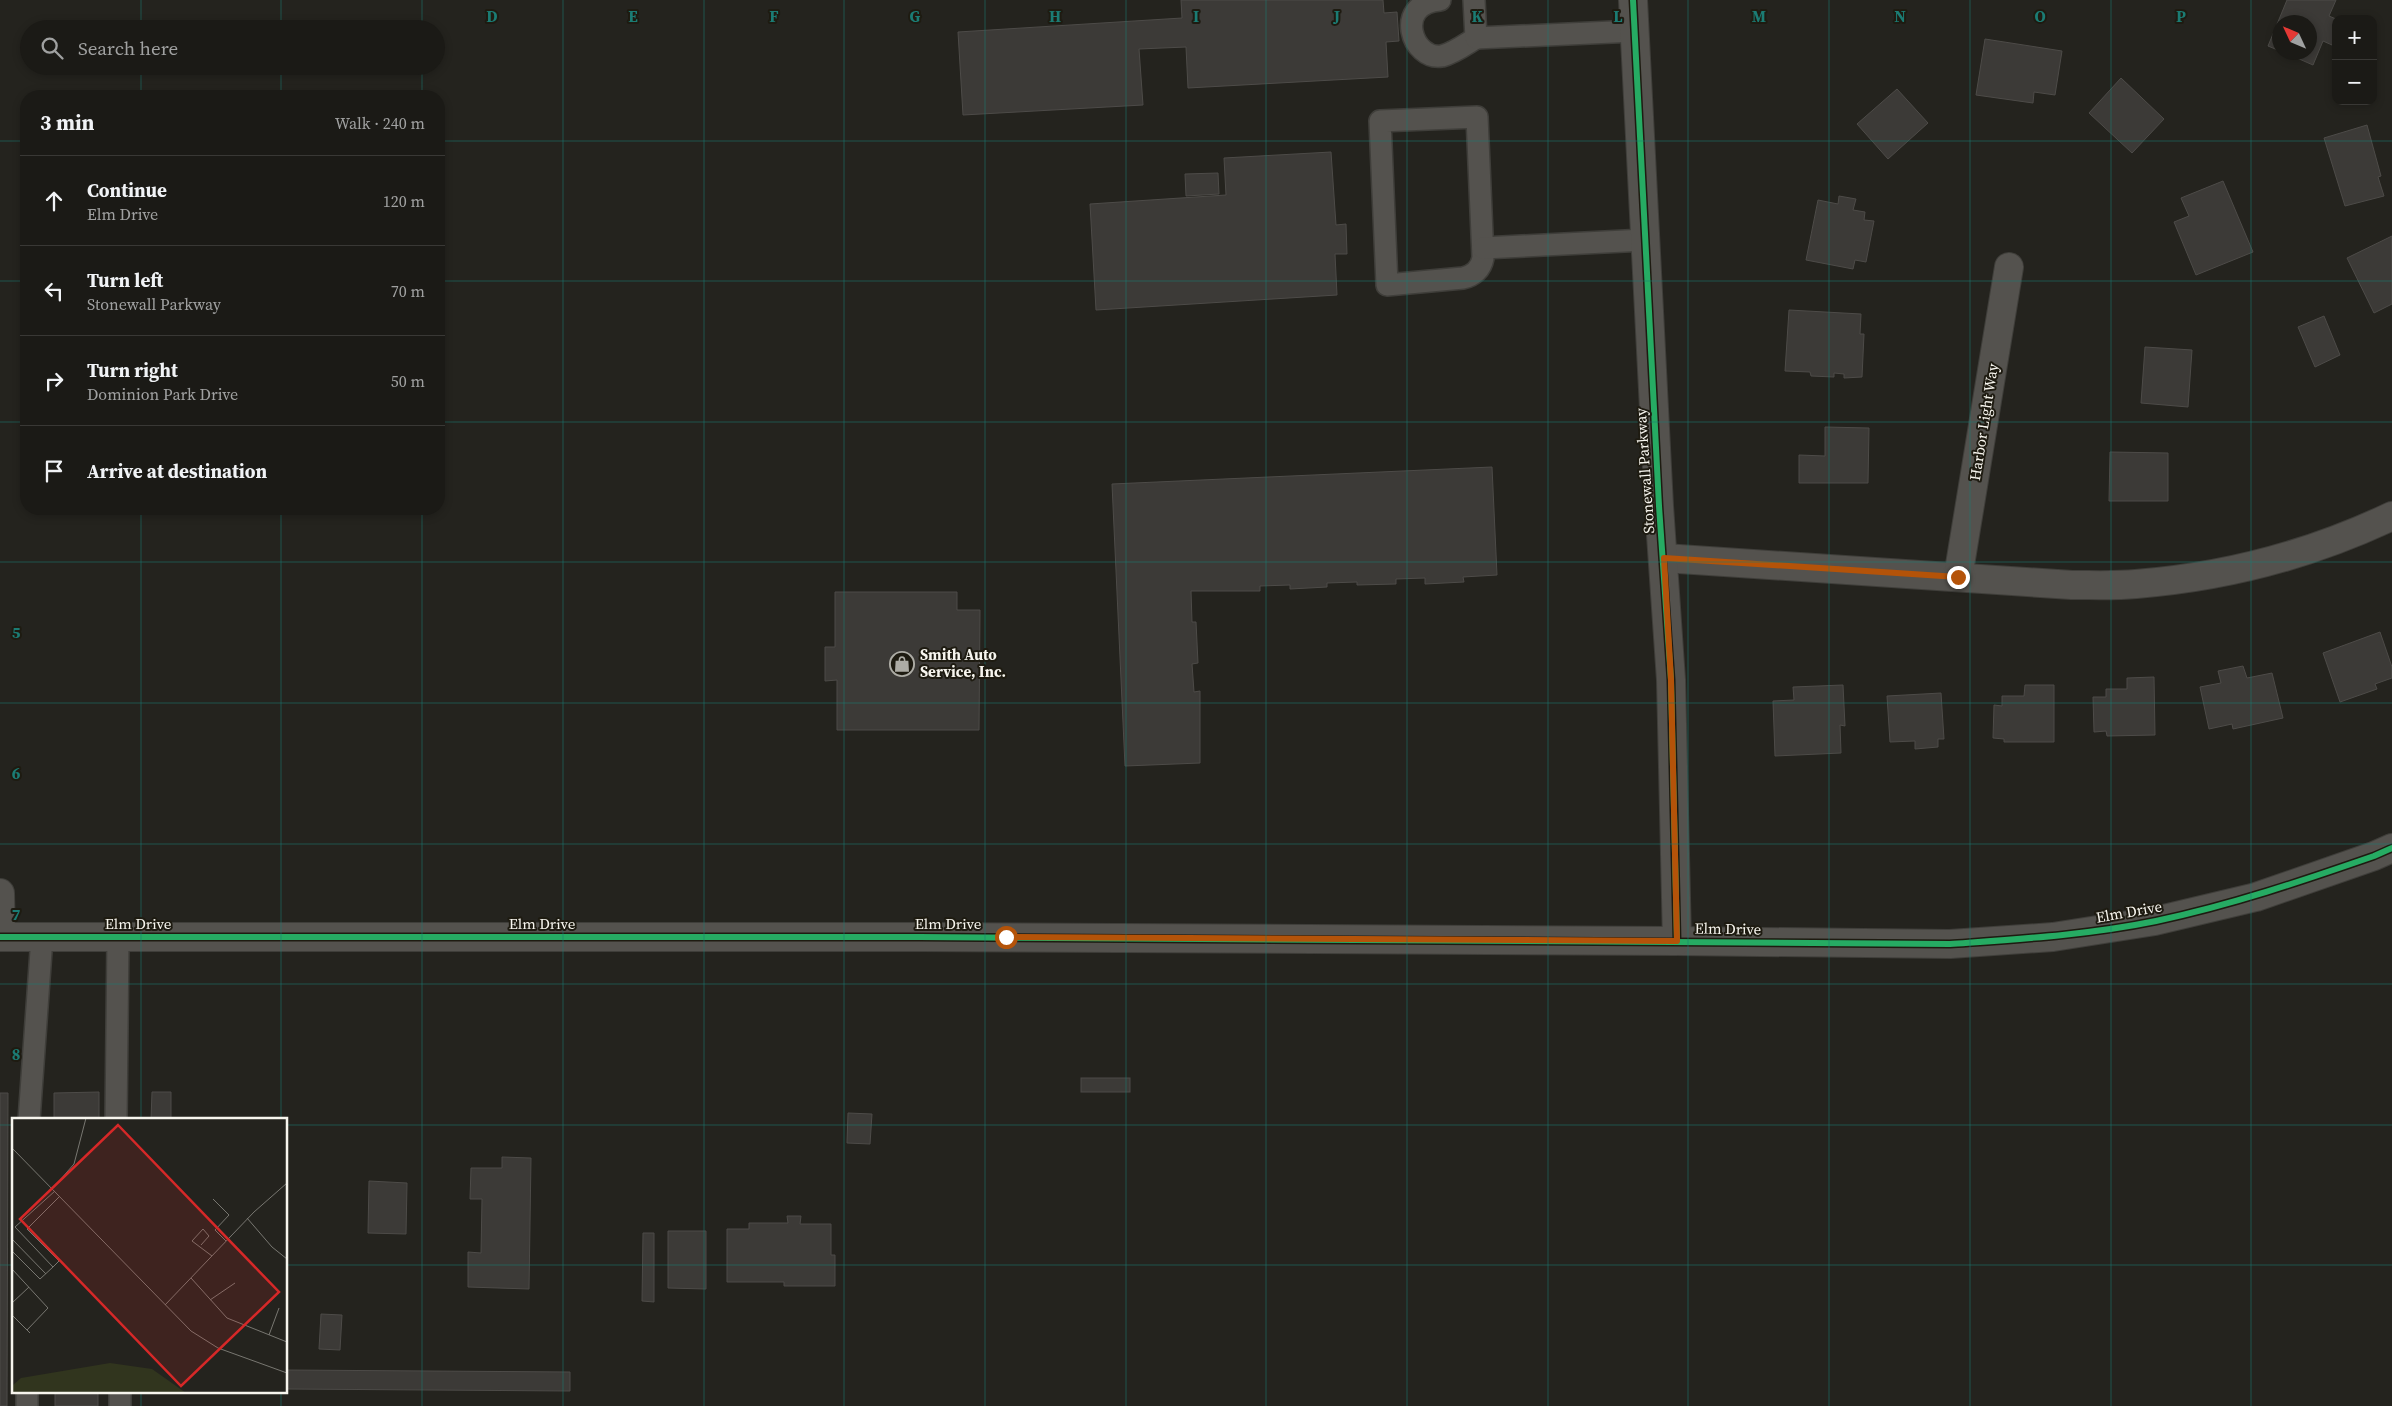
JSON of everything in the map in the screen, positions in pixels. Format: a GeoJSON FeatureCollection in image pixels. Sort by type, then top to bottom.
{"type":"FeatureCollection","features":[{"type":"Feature","properties":{"kind":"street","name":"Stonewall Parkway"},"geometry":{"type":"LineString","coordinates":[[1633,0],[1659,506],[1671,680],[1677,941]]}},
{"type":"Feature","properties":{"kind":"street","name":"Harbor Light Way"},"geometry":{"type":"LineString","coordinates":[[1958,577],[2009,267]]}},
{"type":"Feature","properties":{"kind":"street"},"geometry":{"type":"LineString","coordinates":[[1664,558],[2081,585],[2136,584],[2215,574],[2293,555],[2354,534],[2392,516]]}},
{"type":"Feature","properties":{"kind":"street","name":"Elm Drive"},"geometry":{"type":"LineString","coordinates":[[0,937],[929,936],[1950,944],[2053,937],[2156,921],[2256,897],[2392,848]]}},
{"type":"Feature","properties":{"kind":"street"},"geometry":{"type":"LineString","coordinates":[[0,893],[0,937]]}},
{"type":"Feature","properties":{"kind":"lane"},"geometry":{"type":"LineString","coordinates":[[1440,0],[1428,3],[1416,12],[1410,27],[1415,42],[1429,53],[1437,56],[1446,54],[1476,38],[1635,31]]}},
{"type":"Feature","properties":{"kind":"lane"},"geometry":{"type":"LineString","coordinates":[[1474,0],[1476,38]]}},
{"type":"Feature","properties":{"kind":"lane"},"geometry":{"type":"LineString","coordinates":[[1477,117],[1483,248],[1482,264],[1470,276],[1387,284],[1380,121],[1477,117]]}},
{"type":"Feature","properties":{"kind":"lane"},"geometry":{"type":"LineString","coordinates":[[1483,248],[1645,240]]}},
{"type":"Feature","properties":{"kind":"lane"},"geometry":{"type":"LineString","coordinates":[[29,1118],[42,937]]}},
{"type":"Feature","properties":{"kind":"lane"},"geometry":{"type":"LineString","coordinates":[[116,1118],[118,937]]}},
{"type":"Feature","properties":{"kind":"building"},"geometry":{"type":"Polygon","coordinates":[[[1181,0],[1383,0],[1384,13],[1397,12],[1399,41],[1386,42],[1388,77],[1188,88],[1186,47],[1139,49],[1143,105],[963,115],[958,32],[1182,18],[1181,0]]]}},
{"type":"Feature","properties":{"kind":"building"},"geometry":{"type":"Polygon","coordinates":[[[2287,0],[2336,0],[2329,16],[2332,17],[2332,45],[2323,41],[2317,55],[2317,15],[2281,15],[2287,0]]]}},
{"type":"Feature","properties":{"kind":"building"},"geometry":{"type":"Polygon","coordinates":[[[2272,36],[2272,48],[2268,46],[2272,36]]]}},
{"type":"Feature","properties":{"kind":"building"},"geometry":{"type":"Polygon","coordinates":[[[1985,39],[2062,51],[2055,95],[2034,92],[2033,103],[1976,95],[1985,39]]]}},
{"type":"Feature","properties":{"kind":"building"},"geometry":{"type":"Polygon","coordinates":[[[2301,60],[2315,60],[2313,65],[2301,60]]]}},
{"type":"Feature","properties":{"kind":"building"},"geometry":{"type":"Polygon","coordinates":[[[2121,78],[2164,119],[2132,153],[2089,113],[2121,78]]]}},
{"type":"Feature","properties":{"kind":"building"},"geometry":{"type":"Polygon","coordinates":[[[1897,89],[1928,123],[1888,159],[1857,124],[1897,89]]]}},
{"type":"Feature","properties":{"kind":"building"},"geometry":{"type":"Polygon","coordinates":[[[2367,125],[2381,176],[2378,177],[2384,196],[2345,206],[2324,138],[2367,125]]]}},
{"type":"Feature","properties":{"kind":"building"},"geometry":{"type":"Polygon","coordinates":[[[1331,152],[1336,225],[1346,224],[1347,254],[1335,254],[1337,295],[1096,310],[1090,204],[1226,195],[1224,158],[1331,152]]]}},
{"type":"Feature","properties":{"kind":"building"},"geometry":{"type":"Polygon","coordinates":[[[1218,173],[1219,194],[1186,196],[1185,174],[1218,173]]]}},
{"type":"Feature","properties":{"kind":"building"},"geometry":{"type":"Polygon","coordinates":[[[2223,181],[2253,252],[2196,275],[2174,222],[2189,216],[2181,198],[2223,181]]]}},
{"type":"Feature","properties":{"kind":"building"},"geometry":{"type":"Polygon","coordinates":[[[1839,196],[1856,199],[1853,210],[1865,212],[1864,220],[1874,221],[1866,262],[1855,260],[1853,269],[1806,260],[1818,200],[1838,204],[1839,196]]]}},
{"type":"Feature","properties":{"kind":"building"},"geometry":{"type":"Polygon","coordinates":[[[2392,236],[2392,304],[2374,313],[2347,258],[2392,236]]]}},
{"type":"Feature","properties":{"kind":"building"},"geometry":{"type":"Polygon","coordinates":[[[1789,310],[1861,314],[1860,334],[1864,334],[1862,377],[1844,378],[1844,374],[1834,373],[1834,377],[1811,376],[1810,372],[1785,371],[1789,310]]]}},
{"type":"Feature","properties":{"kind":"building"},"geometry":{"type":"Polygon","coordinates":[[[2324,316],[2340,355],[2315,367],[2298,327],[2324,316]]]}},
{"type":"Feature","properties":{"kind":"building"},"geometry":{"type":"Polygon","coordinates":[[[2145,347],[2192,350],[2188,407],[2141,403],[2145,347]]]}},
{"type":"Feature","properties":{"kind":"building"},"geometry":{"type":"Polygon","coordinates":[[[1825,427],[1869,428],[1868,483],[1799,483],[1799,455],[1825,456],[1825,427]]]}},
{"type":"Feature","properties":{"kind":"building"},"geometry":{"type":"Polygon","coordinates":[[[2110,452],[2168,453],[2168,501],[2109,501],[2110,452]]]}},
{"type":"Feature","properties":{"kind":"building"},"geometry":{"type":"Polygon","coordinates":[[[1492,467],[1497,575],[1463,577],[1464,582],[1425,584],[1425,578],[1396,579],[1396,584],[1357,585],[1357,582],[1327,583],[1327,587],[1290,589],[1290,585],[1260,586],[1260,591],[1191,591],[1192,622],[1196,622],[1198,663],[1192,664],[1194,692],[1200,691],[1200,763],[1125,766],[1112,484],[1492,467]]]}},
{"type":"Feature","properties":{"kind":"building","name":"Smith Auto Service, Inc."},"geometry":{"type":"Polygon","coordinates":[[[835,592],[957,592],[957,610],[980,610],[979,730],[837,730],[837,680],[825,681],[825,647],[835,647],[835,592]]]}},
{"type":"Feature","properties":{"kind":"building"},"geometry":{"type":"Polygon","coordinates":[[[2380,632],[2392,667],[2392,678],[2375,684],[2377,689],[2340,702],[2323,653],[2380,632]]]}},
{"type":"Feature","properties":{"kind":"building"},"geometry":{"type":"Polygon","coordinates":[[[2243,666],[2247,678],[2272,673],[2283,718],[2233,729],[2232,724],[2209,729],[2200,687],[2221,683],[2218,671],[2243,666]]]}},
{"type":"Feature","properties":{"kind":"building"},"geometry":{"type":"Polygon","coordinates":[[[2154,677],[2155,735],[2107,736],[2106,731],[2094,732],[2093,697],[2106,697],[2106,689],[2127,689],[2127,678],[2154,677]]]}},
{"type":"Feature","properties":{"kind":"building"},"geometry":{"type":"Polygon","coordinates":[[[1843,685],[1845,726],[1840,725],[1841,753],[1775,756],[1773,701],[1794,700],[1793,687],[1843,685]]]}},
{"type":"Feature","properties":{"kind":"building"},"geometry":{"type":"Polygon","coordinates":[[[2025,685],[2054,685],[2054,742],[2004,742],[2004,739],[1993,738],[1994,705],[2002,706],[2002,696],[2024,696],[2025,685]]]}},
{"type":"Feature","properties":{"kind":"building"},"geometry":{"type":"Polygon","coordinates":[[[1941,693],[1944,739],[1938,739],[1938,747],[1915,749],[1915,741],[1890,742],[1887,696],[1941,693]]]}},
{"type":"Feature","properties":{"kind":"building"},"geometry":{"type":"Polygon","coordinates":[[[1081,1078],[1130,1078],[1130,1092],[1081,1092],[1081,1078]]]}},
{"type":"Feature","properties":{"kind":"building"},"geometry":{"type":"Polygon","coordinates":[[[99,1092],[99,1118],[54,1118],[54,1093],[99,1092]]]}},
{"type":"Feature","properties":{"kind":"building"},"geometry":{"type":"Polygon","coordinates":[[[152,1092],[171,1092],[171,1118],[151,1118],[152,1092]]]}},
{"type":"Feature","properties":{"kind":"building"},"geometry":{"type":"Polygon","coordinates":[[[0,1093],[8,1093],[7,1406],[0,1406],[0,1093]]]}},
{"type":"Feature","properties":{"kind":"building"},"geometry":{"type":"Polygon","coordinates":[[[848,1113],[872,1114],[870,1144],[847,1143],[848,1113]]]}},
{"type":"Feature","properties":{"kind":"building"},"geometry":{"type":"Polygon","coordinates":[[[502,1157],[531,1158],[529,1289],[468,1287],[468,1252],[481,1253],[482,1199],[470,1199],[471,1168],[502,1168],[502,1157]]]}},
{"type":"Feature","properties":{"kind":"building"},"geometry":{"type":"Polygon","coordinates":[[[369,1181],[407,1183],[406,1234],[368,1233],[369,1181]]]}},
{"type":"Feature","properties":{"kind":"building"},"geometry":{"type":"Polygon","coordinates":[[[787,1216],[801,1216],[800,1224],[831,1224],[831,1255],[835,1255],[835,1286],[784,1286],[784,1282],[727,1282],[727,1229],[749,1229],[749,1223],[788,1223],[787,1216]]]}},
{"type":"Feature","properties":{"kind":"building"},"geometry":{"type":"Polygon","coordinates":[[[668,1231],[706,1231],[706,1289],[668,1288],[668,1231]]]}},
{"type":"Feature","properties":{"kind":"building"},"geometry":{"type":"Polygon","coordinates":[[[643,1233],[654,1233],[654,1302],[642,1301],[643,1233]]]}},
{"type":"Feature","properties":{"kind":"building"},"geometry":{"type":"Polygon","coordinates":[[[321,1314],[342,1315],[340,1350],[319,1349],[321,1314]]]}},
{"type":"Feature","properties":{"kind":"building"},"geometry":{"type":"Polygon","coordinates":[[[288,1370],[570,1372],[570,1391],[288,1389],[288,1370]]]}},
{"type":"Feature","properties":{"kind":"building"},"geometry":{"type":"Polygon","coordinates":[[[55,1394],[98,1394],[98,1406],[55,1406],[55,1394]]]}},
{"type":"Feature","properties":{"kind":"cycle path"},"geometry":{"type":"LineString","coordinates":[[1633,0],[1659,506],[1671,680],[1677,941]]}},
{"type":"Feature","properties":{"kind":"cycle path"},"geometry":{"type":"LineString","coordinates":[[0,937],[919,937],[1950,944],[2079,933],[2156,921],[2212,908],[2266,892],[2374,856],[2392,848]]}},
{"type":"Feature","properties":{"kind":"place","name":"Smith Auto Service, Inc."},"geometry":{"type":"Point","coordinates":[902,664]}},
{"type":"Feature","properties":{"kind":"route"},"geometry":{"type":"LineString","coordinates":[[1006,937],[1677,941],[1671,680],[1664,558],[1958,577]]}}]}
